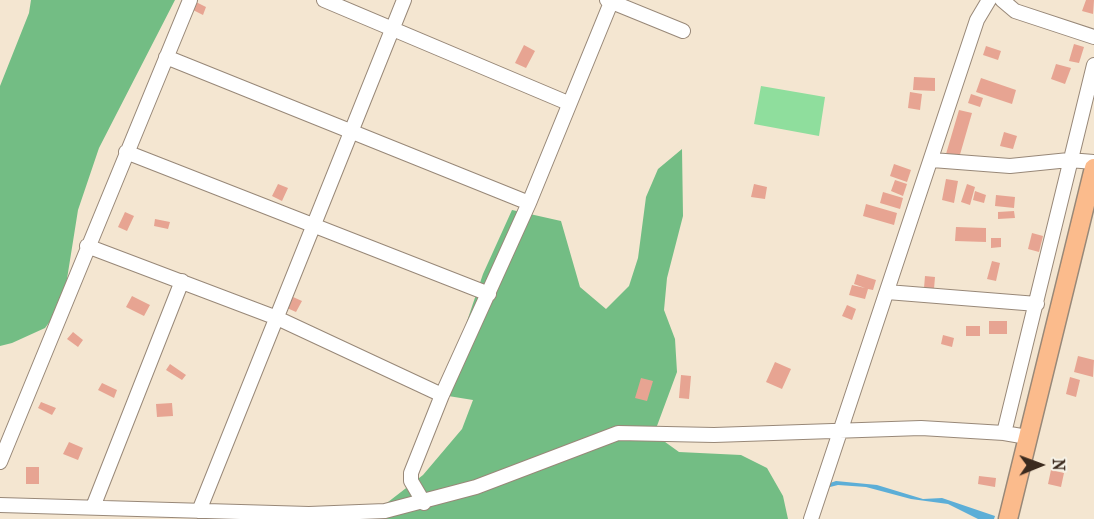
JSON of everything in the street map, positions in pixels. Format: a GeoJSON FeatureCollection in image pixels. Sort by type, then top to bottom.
{"type":"FeatureCollection","features":[{"type":"Feature","properties":{"kind":"main road"},"geometry":{"type":"LineString","coordinates":[[1008,519],[1094,168]]}},
{"type":"Feature","properties":{"kind":"street"},"geometry":{"type":"LineString","coordinates":[[0,462],[190,0]]}},
{"type":"Feature","properties":{"kind":"street"},"geometry":{"type":"LineString","coordinates":[[324,0],[568,103]]}},
{"type":"Feature","properties":{"kind":"street"},"geometry":{"type":"LineString","coordinates":[[200,511],[404,0]]}},
{"type":"Feature","properties":{"kind":"street"},"geometry":{"type":"LineString","coordinates":[[811,519],[978,20],[989,0]]}},
{"type":"Feature","properties":{"kind":"street"},"geometry":{"type":"LineString","coordinates":[[1002,0],[1015,11],[1094,37]]}},
{"type":"Feature","properties":{"kind":"street"},"geometry":{"type":"LineString","coordinates":[[424,503],[411,481],[411,474],[442,395],[529,203],[610,1],[683,31]]}},
{"type":"Feature","properties":{"kind":"street"},"geometry":{"type":"LineString","coordinates":[[166,57],[529,203]]}},
{"type":"Feature","properties":{"kind":"street"},"geometry":{"type":"LineString","coordinates":[[1004,433],[1094,65]]}},
{"type":"Feature","properties":{"kind":"street"},"geometry":{"type":"LineString","coordinates":[[126,152],[489,294]]}},
{"type":"Feature","properties":{"kind":"street"},"geometry":{"type":"LineString","coordinates":[[932,160],[1010,166],[1069,160],[1094,162]]}},
{"type":"Feature","properties":{"kind":"street"},"geometry":{"type":"LineString","coordinates":[[87,246],[277,318],[442,395]]}},
{"type":"Feature","properties":{"kind":"street"},"geometry":{"type":"LineString","coordinates":[[93,507],[182,281]]}},
{"type":"Feature","properties":{"kind":"street"},"geometry":{"type":"LineString","coordinates":[[887,292],[1037,304]]}},
{"type":"Feature","properties":{"kind":"street"},"geometry":{"type":"LineString","coordinates":[[0,504],[343,514],[385,512],[477,487],[618,433],[714,435],[921,428],[1004,433],[1027,437]]}},
{"type":"Feature","properties":{"kind":"green space"},"geometry":{"type":"Polygon","coordinates":[[[31,0],[175,0],[99,148],[78,210],[63,304],[45,328],[0,346],[0,86],[29,13],[31,0]]]}},
{"type":"Feature","properties":{"kind":"green space"},"geometry":{"type":"Polygon","coordinates":[[[761,86],[825,97],[819,136],[754,124],[761,86]]]}},
{"type":"Feature","properties":{"kind":"green space"},"geometry":{"type":"Polygon","coordinates":[[[682,149],[683,216],[667,278],[664,310],[675,339],[677,372],[654,434],[679,452],[741,455],[767,468],[783,496],[788,519],[337,519],[379,509],[423,475],[462,429],[473,400],[442,395],[483,274],[512,210],[561,221],[580,287],[606,309],[629,286],[638,258],[646,197],[658,169],[682,149]]]}},
{"type":"Feature","properties":{"kind":"water"},"geometry":{"type":"Polygon","coordinates":[[[836,481],[877,485],[923,499],[942,498],[995,516],[994,519],[978,519],[948,504],[911,499],[866,487],[838,485],[826,488],[827,484],[836,481]]]}},
{"type":"Feature","properties":{"kind":"building"},"geometry":{"type":"Polygon","coordinates":[[[1086,0],[1094,0],[1093,14],[1082,11],[1086,0]]]}},
{"type":"Feature","properties":{"kind":"building"},"geometry":{"type":"Polygon","coordinates":[[[194,1],[206,7],[203,15],[191,9],[194,1]]]}},
{"type":"Feature","properties":{"kind":"building"},"geometry":{"type":"Polygon","coordinates":[[[1074,44],[1084,47],[1079,63],[1069,61],[1074,44]]]}},
{"type":"Feature","properties":{"kind":"building"},"geometry":{"type":"Polygon","coordinates":[[[524,45],[535,51],[526,68],[515,63],[524,45]]]}},
{"type":"Feature","properties":{"kind":"building"},"geometry":{"type":"Polygon","coordinates":[[[986,46],[1001,51],[998,60],[983,55],[986,46]]]}},
{"type":"Feature","properties":{"kind":"building"},"geometry":{"type":"Polygon","coordinates":[[[1056,64],[1071,68],[1065,84],[1051,79],[1056,64]]]}},
{"type":"Feature","properties":{"kind":"building"},"geometry":{"type":"Polygon","coordinates":[[[914,77],[935,78],[935,91],[913,90],[914,77]]]}},
{"type":"Feature","properties":{"kind":"building"},"geometry":{"type":"Polygon","coordinates":[[[981,78],[1016,90],[1012,104],[976,92],[981,78]]]}},
{"type":"Feature","properties":{"kind":"building"},"geometry":{"type":"Polygon","coordinates":[[[910,92],[922,94],[920,110],[908,108],[910,92]]]}},
{"type":"Feature","properties":{"kind":"building"},"geometry":{"type":"Polygon","coordinates":[[[971,94],[983,98],[980,107],[968,103],[971,94]]]}},
{"type":"Feature","properties":{"kind":"building"},"geometry":{"type":"Polygon","coordinates":[[[959,110],[972,113],[959,158],[946,154],[959,110]]]}},
{"type":"Feature","properties":{"kind":"building"},"geometry":{"type":"Polygon","coordinates":[[[1004,132],[1017,136],[1013,149],[1000,146],[1004,132]]]}},
{"type":"Feature","properties":{"kind":"building"},"geometry":{"type":"Polygon","coordinates":[[[894,164],[911,170],[907,182],[890,176],[894,164]]]}},
{"type":"Feature","properties":{"kind":"building"},"geometry":{"type":"Polygon","coordinates":[[[946,179],[958,181],[954,203],[942,200],[946,179]]]}},
{"type":"Feature","properties":{"kind":"building"},"geometry":{"type":"Polygon","coordinates":[[[895,180],[907,184],[903,196],[891,191],[895,180]]]}},
{"type":"Feature","properties":{"kind":"building"},"geometry":{"type":"Polygon","coordinates":[[[278,184],[288,188],[282,201],[272,196],[278,184]]]}},
{"type":"Feature","properties":{"kind":"building"},"geometry":{"type":"Polygon","coordinates":[[[754,184],[767,187],[765,199],[751,197],[754,184]]]}},
{"type":"Feature","properties":{"kind":"building"},"geometry":{"type":"Polygon","coordinates":[[[967,184],[975,187],[970,205],[961,202],[967,184]]]}},
{"type":"Feature","properties":{"kind":"building"},"geometry":{"type":"Polygon","coordinates":[[[975,191],[986,195],[984,203],[973,200],[975,191]]]}},
{"type":"Feature","properties":{"kind":"building"},"geometry":{"type":"Polygon","coordinates":[[[883,192],[903,198],[900,209],[880,203],[883,192]]]}},
{"type":"Feature","properties":{"kind":"building"},"geometry":{"type":"Polygon","coordinates":[[[996,195],[1015,197],[1014,208],[995,206],[996,195]]]}},
{"type":"Feature","properties":{"kind":"building"},"geometry":{"type":"Polygon","coordinates":[[[866,204],[897,213],[894,225],[863,216],[866,204]]]}},
{"type":"Feature","properties":{"kind":"building"},"geometry":{"type":"Polygon","coordinates":[[[1014,211],[1015,218],[998,219],[998,212],[1014,211]]]}},
{"type":"Feature","properties":{"kind":"building"},"geometry":{"type":"Polygon","coordinates":[[[125,212],[134,216],[127,231],[118,227],[125,212]]]}},
{"type":"Feature","properties":{"kind":"building"},"geometry":{"type":"Polygon","coordinates":[[[155,219],[170,222],[168,229],[154,226],[155,219]]]}},
{"type":"Feature","properties":{"kind":"building"},"geometry":{"type":"Polygon","coordinates":[[[956,227],[986,228],[986,242],[955,241],[956,227]]]}},
{"type":"Feature","properties":{"kind":"building"},"geometry":{"type":"Polygon","coordinates":[[[1032,233],[1043,236],[1039,252],[1028,249],[1032,233]]]}},
{"type":"Feature","properties":{"kind":"building"},"geometry":{"type":"Polygon","coordinates":[[[991,238],[1001,238],[1001,247],[991,248],[991,238]]]}},
{"type":"Feature","properties":{"kind":"building"},"geometry":{"type":"Polygon","coordinates":[[[992,261],[1000,263],[996,281],[987,279],[992,261]]]}},
{"type":"Feature","properties":{"kind":"building"},"geometry":{"type":"Polygon","coordinates":[[[857,274],[876,280],[873,290],[868,289],[865,299],[849,295],[852,285],[865,288],[854,284],[857,274]]]}},
{"type":"Feature","properties":{"kind":"building"},"geometry":{"type":"Polygon","coordinates":[[[925,276],[935,277],[934,289],[924,288],[925,276]]]}},
{"type":"Feature","properties":{"kind":"building"},"geometry":{"type":"Polygon","coordinates":[[[132,296],[150,305],[144,316],[126,307],[132,296]]]}},
{"type":"Feature","properties":{"kind":"building"},"geometry":{"type":"Polygon","coordinates":[[[293,297],[302,301],[296,312],[287,308],[293,297]]]}},
{"type":"Feature","properties":{"kind":"building"},"geometry":{"type":"Polygon","coordinates":[[[847,305],[856,309],[852,320],[842,316],[847,305]]]}},
{"type":"Feature","properties":{"kind":"building"},"geometry":{"type":"Polygon","coordinates":[[[989,321],[1007,321],[1007,334],[989,334],[989,321]]]}},
{"type":"Feature","properties":{"kind":"building"},"geometry":{"type":"Polygon","coordinates":[[[966,326],[980,326],[980,336],[966,336],[966,326]]]}},
{"type":"Feature","properties":{"kind":"building"},"geometry":{"type":"Polygon","coordinates":[[[73,332],[83,340],[78,347],[67,339],[73,332]]]}},
{"type":"Feature","properties":{"kind":"building"},"geometry":{"type":"Polygon","coordinates":[[[943,335],[954,338],[952,347],[941,344],[943,335]]]}},
{"type":"Feature","properties":{"kind":"building"},"geometry":{"type":"Polygon","coordinates":[[[1078,356],[1094,360],[1093,377],[1074,372],[1078,356]]]}},
{"type":"Feature","properties":{"kind":"building"},"geometry":{"type":"Polygon","coordinates":[[[775,362],[791,369],[782,389],[766,382],[775,362]]]}},
{"type":"Feature","properties":{"kind":"building"},"geometry":{"type":"Polygon","coordinates":[[[170,364],[186,375],[182,380],[166,370],[170,364]]]}},
{"type":"Feature","properties":{"kind":"building"},"geometry":{"type":"Polygon","coordinates":[[[681,375],[691,376],[689,399],[679,398],[681,375]]]}},
{"type":"Feature","properties":{"kind":"building"},"geometry":{"type":"Polygon","coordinates":[[[1070,377],[1080,380],[1076,397],[1066,394],[1070,377]]]}},
{"type":"Feature","properties":{"kind":"building"},"geometry":{"type":"Polygon","coordinates":[[[641,378],[653,381],[647,401],[635,398],[641,378]]]}},
{"type":"Feature","properties":{"kind":"building"},"geometry":{"type":"Polygon","coordinates":[[[102,383],[117,390],[114,398],[98,390],[102,383]]]}},
{"type":"Feature","properties":{"kind":"building"},"geometry":{"type":"Polygon","coordinates":[[[41,402],[56,408],[52,415],[38,408],[41,402]]]}},
{"type":"Feature","properties":{"kind":"building"},"geometry":{"type":"Polygon","coordinates":[[[172,403],[173,416],[157,417],[156,404],[172,403]]]}},
{"type":"Feature","properties":{"kind":"building"},"geometry":{"type":"Polygon","coordinates":[[[69,442],[83,448],[78,460],[63,454],[69,442]]]}},
{"type":"Feature","properties":{"kind":"building"},"geometry":{"type":"Polygon","coordinates":[[[26,467],[39,467],[39,484],[26,484],[26,467]]]}},
{"type":"Feature","properties":{"kind":"building"},"geometry":{"type":"Polygon","coordinates":[[[1051,470],[1064,473],[1061,487],[1048,484],[1051,470]]]}},
{"type":"Feature","properties":{"kind":"building"},"geometry":{"type":"Polygon","coordinates":[[[979,476],[996,478],[995,487],[978,484],[979,476]]]}}]}
